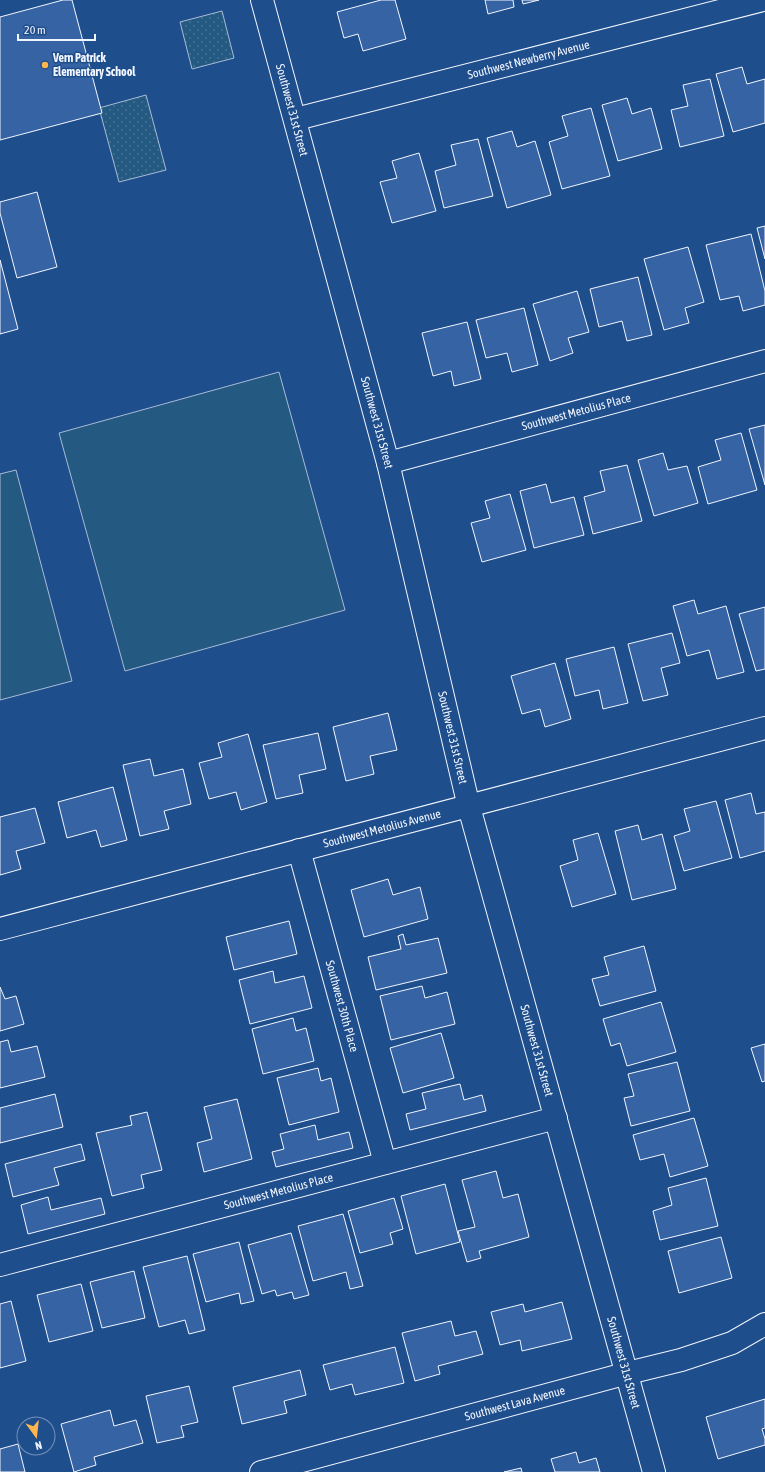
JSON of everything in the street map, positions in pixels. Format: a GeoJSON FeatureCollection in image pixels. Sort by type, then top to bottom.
{"type":"FeatureCollection","features":[{"type":"Feature","properties":{"kind":"street","name":"Southwest 31st Street"},"geometry":{"type":"LineString","coordinates":[[262,0],[296,120],[388,464],[470,807],[628,1373],[654,1472]]}},
{"type":"Feature","properties":{"kind":"street","name":"Southwest Newberry Avenue"},"geometry":{"type":"LineString","coordinates":[[296,120],[763,0]]}},
{"type":"Feature","properties":{"kind":"street","name":"Southwest Metolius Place"},"geometry":{"type":"LineString","coordinates":[[388,464],[765,361]]}},
{"type":"Feature","properties":{"kind":"street","name":"Southwest Metolius Avenue"},"geometry":{"type":"LineString","coordinates":[[0,929],[470,807],[765,728]]}},
{"type":"Feature","properties":{"kind":"street","name":"Southwest 30th Place"},"geometry":{"type":"LineString","coordinates":[[300,850],[385,1163]]}},
{"type":"Feature","properties":{"kind":"street","name":"Southwest Metolius Place"},"geometry":{"type":"LineString","coordinates":[[0,1265],[556,1118]]}},
{"type":"Feature","properties":{"kind":"street","name":"Southwest Lava Avenue"},"geometry":{"type":"LineString","coordinates":[[261,1472],[681,1360],[732,1343],[765,1324]]}},
{"type":"Feature","properties":{"kind":"shaded area"},"geometry":{"type":"Polygon","coordinates":[[[222,11],[234,58],[192,69],[180,22],[222,11]]]}},
{"type":"Feature","properties":{"kind":"shaded area"},"geometry":{"type":"Polygon","coordinates":[[[146,95],[166,170],[119,182],[99,108],[146,95]]]}},
{"type":"Feature","properties":{"kind":"shaded area"},"geometry":{"type":"Polygon","coordinates":[[[279,372],[345,610],[125,671],[59,433],[279,372]]]}},
{"type":"Feature","properties":{"kind":"shaded area"},"geometry":{"type":"Polygon","coordinates":[[[16,470],[72,681],[0,700],[0,474],[16,470]]]}},
{"type":"Feature","properties":{"kind":"building","name":"Vern Patrick Elementary School"},"geometry":{"type":"Polygon","coordinates":[[[63,0],[72,0],[102,113],[0,140],[0,17],[63,0]]]}},
{"type":"Feature","properties":{"kind":"building"},"geometry":{"type":"Polygon","coordinates":[[[381,0],[395,0],[406,39],[363,51],[358,34],[344,38],[337,12],[381,0]]]}},
{"type":"Feature","properties":{"kind":"building"},"geometry":{"type":"Polygon","coordinates":[[[485,0],[513,0],[514,7],[488,14],[485,0]]]}},
{"type":"Feature","properties":{"kind":"building"},"geometry":{"type":"Polygon","coordinates":[[[522,0],[539,0],[523,4],[522,0]]]}},
{"type":"Feature","properties":{"kind":"building"},"geometry":{"type":"Polygon","coordinates":[[[742,67],[747,84],[765,79],[765,123],[733,132],[716,74],[742,67]]]}},
{"type":"Feature","properties":{"kind":"building"},"geometry":{"type":"Polygon","coordinates":[[[710,79],[724,136],[680,147],[671,110],[688,106],[683,85],[710,79]]]}},
{"type":"Feature","properties":{"kind":"building"},"geometry":{"type":"Polygon","coordinates":[[[627,98],[632,114],[651,108],[662,149],[618,161],[602,105],[627,98]]]}},
{"type":"Feature","properties":{"kind":"building"},"geometry":{"type":"Polygon","coordinates":[[[591,108],[610,176],[562,189],[549,142],[568,136],[562,116],[591,108]]]}},
{"type":"Feature","properties":{"kind":"building"},"geometry":{"type":"Polygon","coordinates":[[[512,131],[517,147],[535,141],[551,195],[507,208],[487,138],[512,131]]]}},
{"type":"Feature","properties":{"kind":"building"},"geometry":{"type":"Polygon","coordinates":[[[478,139],[493,196],[444,208],[435,171],[456,165],[451,145],[478,139]]]}},
{"type":"Feature","properties":{"kind":"building"},"geometry":{"type":"Polygon","coordinates":[[[419,153],[436,211],[392,223],[380,182],[397,178],[392,161],[419,153]]]}},
{"type":"Feature","properties":{"kind":"building"},"geometry":{"type":"Polygon","coordinates":[[[37,192],[57,267],[17,278],[0,213],[0,202],[37,192]]]}},
{"type":"Feature","properties":{"kind":"building"},"geometry":{"type":"Polygon","coordinates":[[[765,226],[765,259],[757,228],[765,226]]]}},
{"type":"Feature","properties":{"kind":"building"},"geometry":{"type":"Polygon","coordinates":[[[751,234],[765,291],[765,305],[743,311],[739,296],[720,300],[706,245],[751,234]]]}},
{"type":"Feature","properties":{"kind":"building"},"geometry":{"type":"Polygon","coordinates":[[[688,247],[704,302],[685,308],[689,323],[664,330],[644,259],[688,247]]]}},
{"type":"Feature","properties":{"kind":"building"},"geometry":{"type":"Polygon","coordinates":[[[0,260],[18,329],[0,334],[0,260]]]}},
{"type":"Feature","properties":{"kind":"building"},"geometry":{"type":"Polygon","coordinates":[[[638,277],[652,335],[627,341],[622,321],[599,327],[590,289],[638,277]]]}},
{"type":"Feature","properties":{"kind":"building"},"geometry":{"type":"Polygon","coordinates":[[[577,291],[589,332],[568,338],[573,353],[550,361],[533,304],[577,291]]]}},
{"type":"Feature","properties":{"kind":"building"},"geometry":{"type":"Polygon","coordinates":[[[524,308],[538,365],[512,372],[507,353],[486,358],[476,320],[524,308]]]}},
{"type":"Feature","properties":{"kind":"building"},"geometry":{"type":"Polygon","coordinates":[[[467,322],[481,379],[454,386],[451,371],[433,376],[422,333],[467,322]]]}},
{"type":"Feature","properties":{"kind":"building"},"geometry":{"type":"Polygon","coordinates":[[[765,425],[765,485],[749,429],[765,425]]]}},
{"type":"Feature","properties":{"kind":"building"},"geometry":{"type":"Polygon","coordinates":[[[741,433],[757,490],[708,504],[698,467],[721,460],[715,440],[741,433]]]}},
{"type":"Feature","properties":{"kind":"building"},"geometry":{"type":"Polygon","coordinates":[[[663,453],[668,470],[687,466],[698,503],[654,516],[638,460],[663,453]]]}},
{"type":"Feature","properties":{"kind":"building"},"geometry":{"type":"Polygon","coordinates":[[[627,465],[642,521],[593,534],[584,497],[605,491],[600,471],[627,465]]]}},
{"type":"Feature","properties":{"kind":"building"},"geometry":{"type":"Polygon","coordinates":[[[546,484],[551,503],[574,497],[584,535],[534,548],[520,491],[546,484]]]}},
{"type":"Feature","properties":{"kind":"building"},"geometry":{"type":"Polygon","coordinates":[[[510,494],[526,550],[482,562],[471,523],[490,518],[485,501],[510,494]]]}},
{"type":"Feature","properties":{"kind":"building"},"geometry":{"type":"Polygon","coordinates":[[[694,600],[698,614],[726,606],[744,672],[717,679],[709,650],[687,656],[673,606],[694,600]]]}},
{"type":"Feature","properties":{"kind":"building"},"geometry":{"type":"Polygon","coordinates":[[[765,607],[765,669],[756,671],[739,614],[765,607]]]}},
{"type":"Feature","properties":{"kind":"building"},"geometry":{"type":"Polygon","coordinates":[[[672,633],[680,663],[661,668],[668,695],[643,701],[628,644],[672,633]]]}},
{"type":"Feature","properties":{"kind":"building"},"geometry":{"type":"Polygon","coordinates":[[[614,647],[628,703],[603,709],[599,690],[575,696],[566,659],[614,647]]]}},
{"type":"Feature","properties":{"kind":"building"},"geometry":{"type":"Polygon","coordinates":[[[555,663],[571,719],[545,727],[540,709],[522,714],[511,676],[555,663]]]}},
{"type":"Feature","properties":{"kind":"building"},"geometry":{"type":"Polygon","coordinates":[[[388,713],[397,750],[370,756],[374,774],[346,781],[333,727],[388,713]]]}},
{"type":"Feature","properties":{"kind":"building"},"geometry":{"type":"Polygon","coordinates":[[[318,733],[326,769],[299,775],[303,793],[276,799],[263,745],[318,733]]]}},
{"type":"Feature","properties":{"kind":"building"},"geometry":{"type":"Polygon","coordinates":[[[248,734],[267,802],[241,810],[236,792],[209,799],[199,763],[222,757],[218,743],[248,734]]]}},
{"type":"Feature","properties":{"kind":"building"},"geometry":{"type":"Polygon","coordinates":[[[150,759],[154,776],[183,769],[191,804],[164,811],[169,829],[140,836],[123,765],[150,759]]]}},
{"type":"Feature","properties":{"kind":"building"},"geometry":{"type":"Polygon","coordinates":[[[113,787],[127,840],[101,847],[96,830],[67,838],[58,802],[113,787]]]}},
{"type":"Feature","properties":{"kind":"building"},"geometry":{"type":"Polygon","coordinates":[[[751,793],[756,814],[765,812],[765,851],[740,858],[725,800],[751,793]]]}},
{"type":"Feature","properties":{"kind":"building"},"geometry":{"type":"Polygon","coordinates":[[[716,801],[732,858],[684,871],[674,836],[690,831],[684,809],[716,801]]]}},
{"type":"Feature","properties":{"kind":"building"},"geometry":{"type":"Polygon","coordinates":[[[35,808],[45,843],[16,851],[21,869],[0,875],[0,817],[35,808]]]}},
{"type":"Feature","properties":{"kind":"building"},"geometry":{"type":"Polygon","coordinates":[[[638,825],[642,840],[662,834],[676,889],[632,900],[615,831],[638,825]]]}},
{"type":"Feature","properties":{"kind":"building"},"geometry":{"type":"Polygon","coordinates":[[[598,833],[616,894],[572,907],[560,866],[578,860],[573,840],[598,833]]]}},
{"type":"Feature","properties":{"kind":"building"},"geometry":{"type":"Polygon","coordinates":[[[388,879],[393,895],[420,887],[428,919],[364,937],[351,890],[388,879]]]}},
{"type":"Feature","properties":{"kind":"building"},"geometry":{"type":"Polygon","coordinates":[[[289,921],[297,954],[234,970],[226,937],[289,921]]]}},
{"type":"Feature","properties":{"kind":"building"},"geometry":{"type":"Polygon","coordinates":[[[403,934],[406,945],[438,938],[447,973],[376,990],[368,957],[401,949],[398,936],[403,934]]]}},
{"type":"Feature","properties":{"kind":"building"},"geometry":{"type":"Polygon","coordinates":[[[644,946],[656,991],[600,1006],[592,979],[609,975],[604,957],[644,946]]]}},
{"type":"Feature","properties":{"kind":"building"},"geometry":{"type":"Polygon","coordinates":[[[273,971],[275,983],[304,976],[312,1008],[250,1024],[239,980],[273,971]]]}},
{"type":"Feature","properties":{"kind":"building"},"geometry":{"type":"Polygon","coordinates":[[[422,986],[425,998],[447,992],[455,1024],[391,1040],[380,996],[422,986]]]}},
{"type":"Feature","properties":{"kind":"building"},"geometry":{"type":"Polygon","coordinates":[[[0,987],[5,999],[16,996],[24,1024],[0,1031],[0,987]]]}},
{"type":"Feature","properties":{"kind":"building"},"geometry":{"type":"Polygon","coordinates":[[[661,1002],[676,1052],[627,1066],[620,1043],[611,1046],[603,1019],[661,1002]]]}},
{"type":"Feature","properties":{"kind":"building"},"geometry":{"type":"Polygon","coordinates":[[[293,1018],[296,1031],[306,1028],[314,1061],[263,1074],[252,1029],[293,1018]]]}},
{"type":"Feature","properties":{"kind":"building"},"geometry":{"type":"Polygon","coordinates":[[[441,1033],[454,1078],[403,1093],[390,1048],[441,1033]]]}},
{"type":"Feature","properties":{"kind":"building"},"geometry":{"type":"Polygon","coordinates":[[[8,1040],[11,1052],[37,1046],[45,1077],[0,1088],[0,1042],[8,1040]]]}},
{"type":"Feature","properties":{"kind":"building"},"geometry":{"type":"Polygon","coordinates":[[[765,1044],[765,1081],[762,1082],[751,1048],[765,1044]]]}},
{"type":"Feature","properties":{"kind":"building"},"geometry":{"type":"Polygon","coordinates":[[[677,1062],[690,1111],[631,1126],[624,1098],[634,1096],[628,1074],[677,1062]]]}},
{"type":"Feature","properties":{"kind":"building"},"geometry":{"type":"Polygon","coordinates":[[[318,1068],[321,1081],[331,1078],[339,1112],[289,1125],[277,1078],[318,1068]]]}},
{"type":"Feature","properties":{"kind":"building"},"geometry":{"type":"Polygon","coordinates":[[[460,1084],[464,1100],[482,1095],[486,1111],[410,1130],[406,1114],[426,1109],[422,1093],[460,1084]]]}},
{"type":"Feature","properties":{"kind":"building"},"geometry":{"type":"Polygon","coordinates":[[[55,1094],[63,1127],[0,1143],[0,1108],[55,1094]]]}},
{"type":"Feature","properties":{"kind":"building"},"geometry":{"type":"Polygon","coordinates":[[[237,1099],[252,1159],[204,1172],[197,1143],[212,1139],[204,1107],[237,1099]]]}},
{"type":"Feature","properties":{"kind":"building"},"geometry":{"type":"Polygon","coordinates":[[[147,1112],[162,1170],[141,1175],[144,1188],[112,1196],[96,1133],[132,1125],[130,1116],[147,1112]]]}},
{"type":"Feature","properties":{"kind":"building"},"geometry":{"type":"Polygon","coordinates":[[[694,1118],[708,1166],[670,1177],[664,1154],[640,1160],[633,1135],[694,1118]]]}},
{"type":"Feature","properties":{"kind":"building"},"geometry":{"type":"Polygon","coordinates":[[[315,1125],[318,1140],[349,1132],[353,1148],[276,1167],[272,1152],[284,1149],[280,1134],[315,1125]]]}},
{"type":"Feature","properties":{"kind":"building"},"geometry":{"type":"Polygon","coordinates":[[[81,1144],[85,1160],[54,1168],[59,1185],[13,1197],[5,1164],[81,1144]]]}},
{"type":"Feature","properties":{"kind":"building"},"geometry":{"type":"Polygon","coordinates":[[[496,1171],[503,1198],[518,1194],[529,1237],[479,1251],[481,1258],[467,1262],[458,1231],[475,1227],[462,1180],[496,1171]]]}},
{"type":"Feature","properties":{"kind":"building"},"geometry":{"type":"Polygon","coordinates":[[[706,1178],[718,1226],[660,1240],[653,1211],[672,1205],[668,1188],[706,1178]]]}},
{"type":"Feature","properties":{"kind":"building"},"geometry":{"type":"Polygon","coordinates":[[[445,1184],[460,1242],[416,1254],[401,1196],[445,1184]]]}},
{"type":"Feature","properties":{"kind":"building"},"geometry":{"type":"Polygon","coordinates":[[[48,1197],[51,1210],[101,1198],[105,1214],[28,1234],[21,1205],[48,1197]]]}},
{"type":"Feature","properties":{"kind":"building"},"geometry":{"type":"Polygon","coordinates":[[[394,1198],[403,1229],[390,1233],[393,1244],[360,1253],[348,1211],[394,1198]]]}},
{"type":"Feature","properties":{"kind":"building"},"geometry":{"type":"Polygon","coordinates":[[[343,1214],[363,1286],[350,1289],[346,1272],[313,1281],[298,1226],[343,1214]]]}},
{"type":"Feature","properties":{"kind":"building"},"geometry":{"type":"Polygon","coordinates":[[[291,1233],[309,1295],[294,1299],[292,1292],[277,1296],[275,1290],[262,1294],[248,1245],[291,1233]]]}},
{"type":"Feature","properties":{"kind":"building"},"geometry":{"type":"Polygon","coordinates":[[[721,1237],[732,1278],[679,1293],[668,1251],[721,1237]]]}},
{"type":"Feature","properties":{"kind":"building"},"geometry":{"type":"Polygon","coordinates":[[[239,1242],[254,1301],[241,1304],[239,1293],[206,1302],[193,1254],[239,1242]]]}},
{"type":"Feature","properties":{"kind":"building"},"geometry":{"type":"Polygon","coordinates":[[[187,1256],[205,1330],[189,1334],[185,1320],[159,1327],[143,1267],[187,1256]]]}},
{"type":"Feature","properties":{"kind":"building"},"geometry":{"type":"Polygon","coordinates":[[[134,1271],[145,1318],[102,1328],[90,1282],[134,1271]]]}},
{"type":"Feature","properties":{"kind":"building"},"geometry":{"type":"Polygon","coordinates":[[[81,1284],[93,1331],[49,1342],[37,1295],[81,1284]]]}},
{"type":"Feature","properties":{"kind":"building"},"geometry":{"type":"Polygon","coordinates":[[[11,1301],[26,1361],[0,1368],[0,1304],[11,1301]]]}},
{"type":"Feature","properties":{"kind":"building"},"geometry":{"type":"Polygon","coordinates":[[[562,1302],[572,1339],[522,1351],[520,1340],[500,1345],[491,1312],[523,1304],[525,1312],[562,1302]]]}},
{"type":"Feature","properties":{"kind":"building"},"geometry":{"type":"Polygon","coordinates":[[[451,1321],[455,1336],[476,1331],[483,1354],[438,1366],[440,1374],[415,1381],[402,1333],[451,1321]]]}},
{"type":"Feature","properties":{"kind":"building"},"geometry":{"type":"Polygon","coordinates":[[[395,1347],[404,1383],[355,1395],[352,1384],[330,1390],[323,1365],[395,1347]]]}},
{"type":"Feature","properties":{"kind":"building"},"geometry":{"type":"Polygon","coordinates":[[[300,1370],[306,1395],[284,1401],[287,1413],[242,1424],[233,1387],[300,1370]]]}},
{"type":"Feature","properties":{"kind":"building"},"geometry":{"type":"Polygon","coordinates":[[[189,1386],[198,1422],[181,1426],[184,1437],[157,1443],[146,1396],[189,1386]]]}},
{"type":"Feature","properties":{"kind":"building"},"geometry":{"type":"Polygon","coordinates":[[[765,1399],[765,1428],[762,1429],[765,1445],[718,1459],[706,1417],[765,1399]]]}},
{"type":"Feature","properties":{"kind":"building"},"geometry":{"type":"Polygon","coordinates":[[[110,1410],[114,1426],[136,1420],[143,1443],[94,1457],[96,1465],[74,1472],[61,1424],[110,1410]]]}},
{"type":"Feature","properties":{"kind":"building"},"geometry":{"type":"Polygon","coordinates":[[[16,1445],[16,1456],[21,1456],[25,1472],[0,1472],[0,1449],[16,1445]]]}},
{"type":"Feature","properties":{"kind":"building"},"geometry":{"type":"Polygon","coordinates":[[[576,1452],[579,1463],[596,1458],[600,1472],[555,1472],[551,1459],[576,1452]]]}},
{"type":"Feature","properties":{"kind":"building"},"geometry":{"type":"Polygon","coordinates":[[[521,1468],[522,1472],[504,1472],[521,1468]]]}},
{"type":"Feature","properties":{"kind":"place","name":"Vern Patrick Elementary School"},"geometry":{"type":"Point","coordinates":[45,65]}}]}
